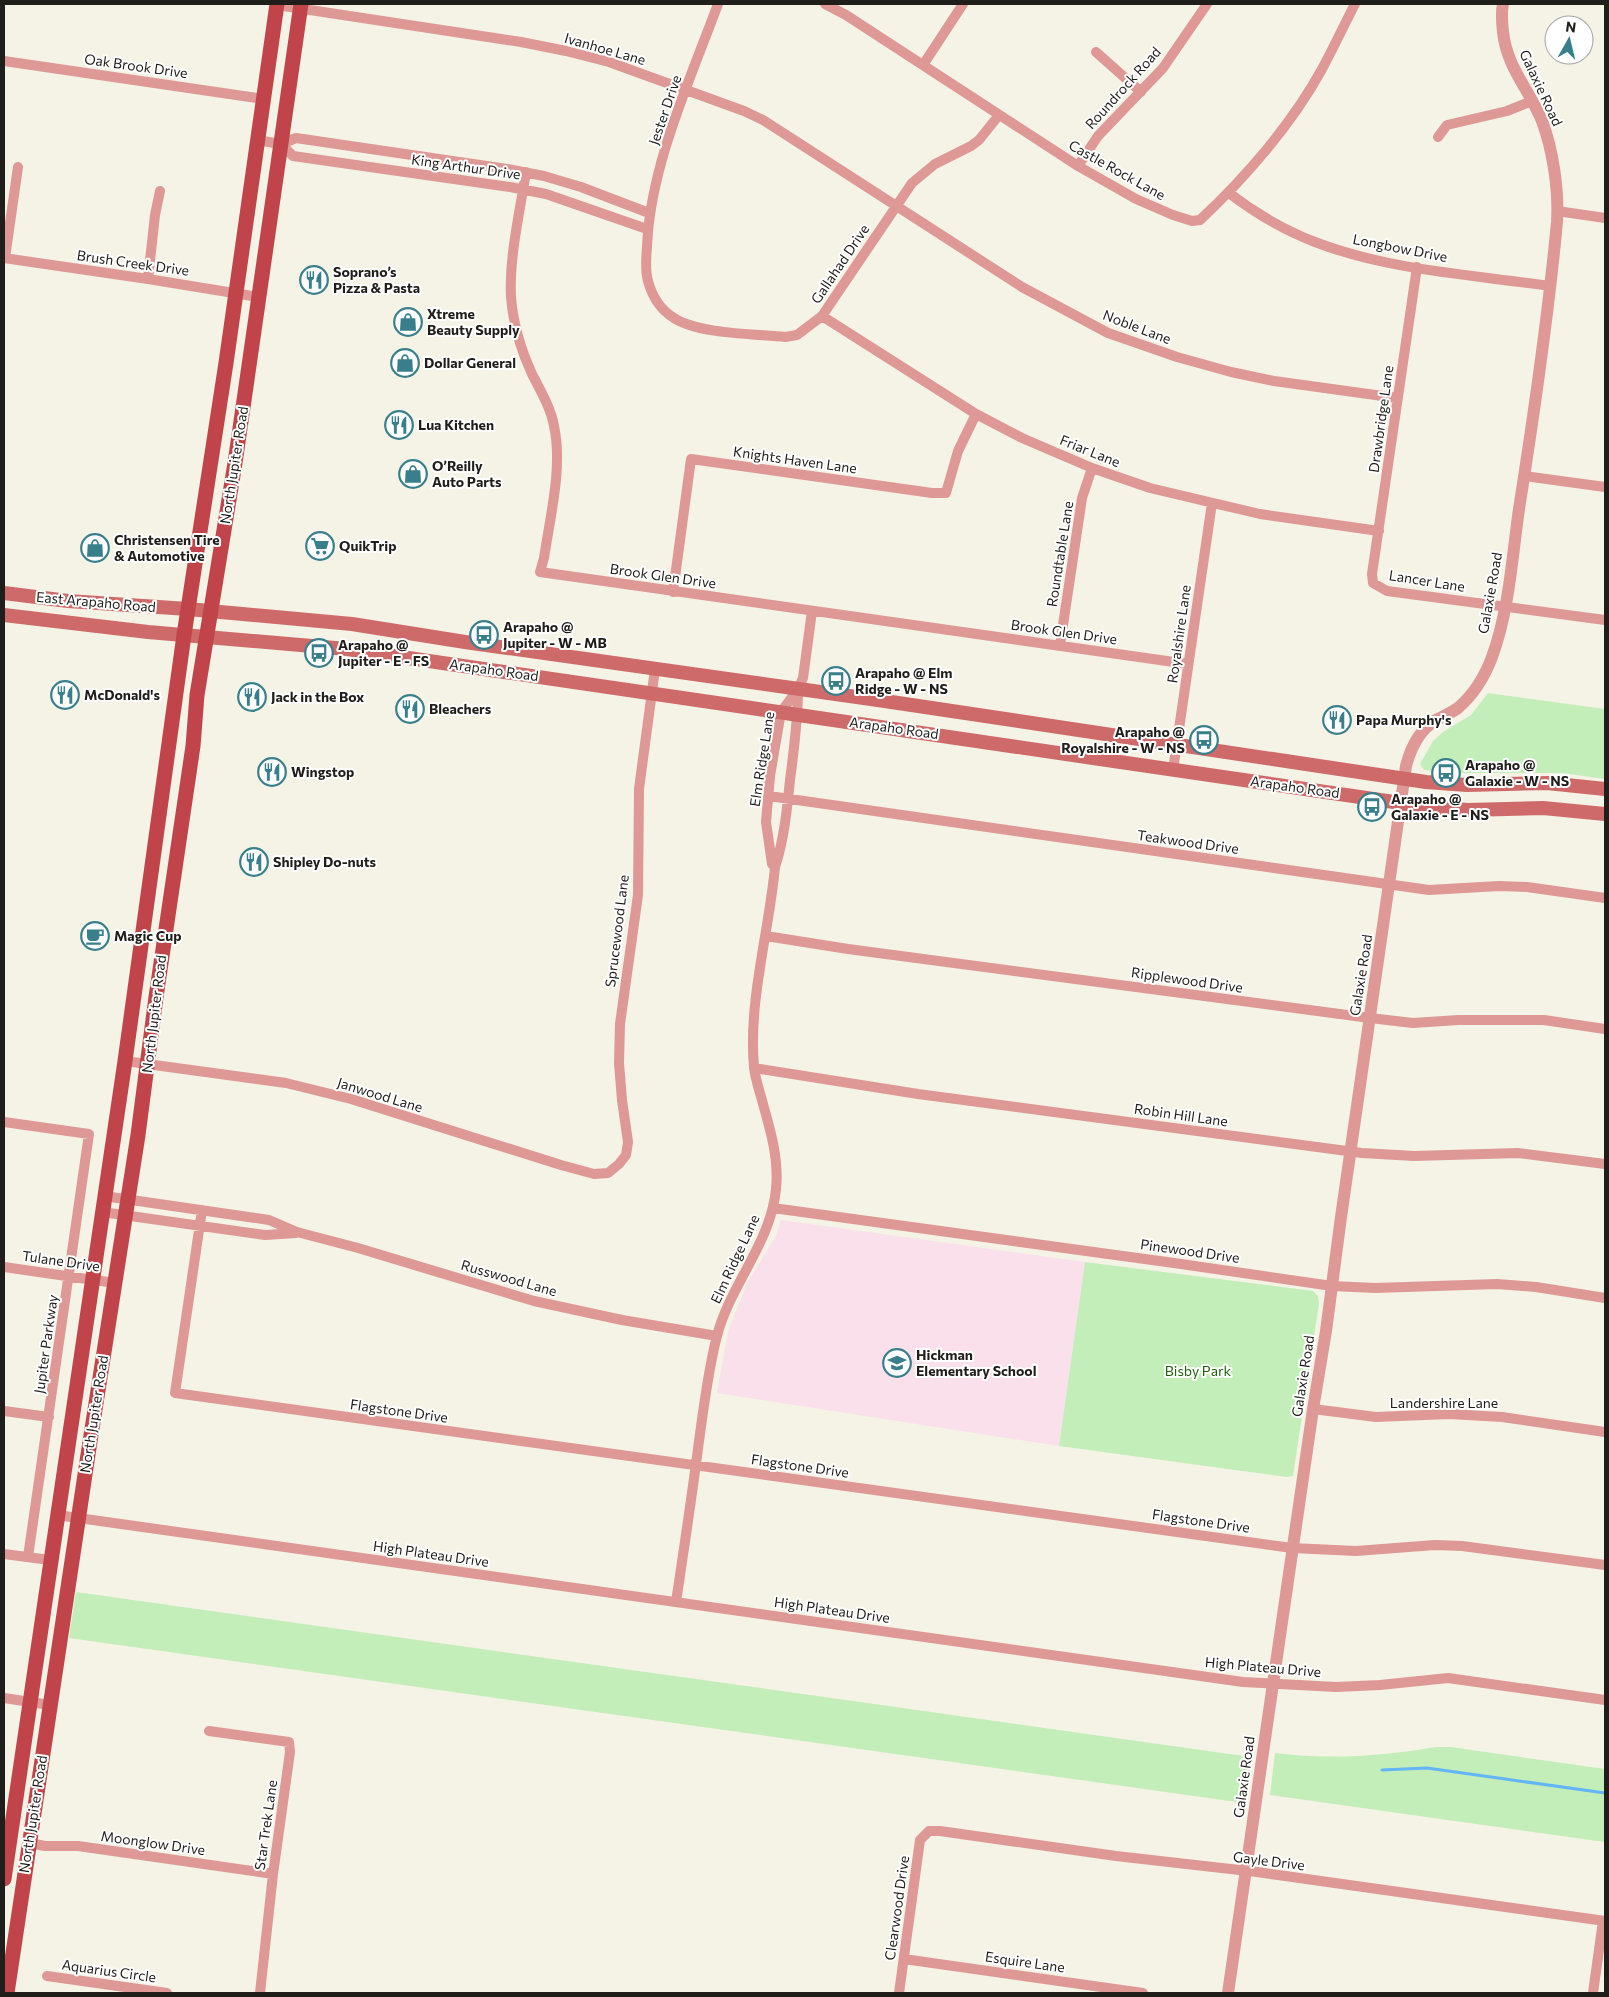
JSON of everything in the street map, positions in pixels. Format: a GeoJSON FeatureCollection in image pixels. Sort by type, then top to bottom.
{"type":"FeatureCollection","features":[{"type":"Feature","properties":{"kind":"main road","name":"North Jupiter Road"},"geometry":{"type":"LineString","coordinates":[[4,1879],[6,1848],[125,1061],[184,635],[277,5]]}},
{"type":"Feature","properties":{"kind":"main road","name":"North Jupiter Road"},"geometry":{"type":"LineString","coordinates":[[8,1993],[29,1843],[115,1283],[133,1217],[128,1199],[172,898],[206,637],[212,611],[235,463],[300,6]]}},
{"type":"Feature","properties":{"kind":"main road"},"geometry":{"type":"LineString","coordinates":[[211,460],[235,463]]}},
{"type":"Feature","properties":{"kind":"main road","name":"East Arapaho Road"},"geometry":{"type":"LineString","coordinates":[[4,593],[68,601],[188,609]]}},
{"type":"Feature","properties":{"kind":"main road","name":"Arapaho Road"},"geometry":{"type":"LineString","coordinates":[[188,609],[352,624],[1426,782],[1467,785],[1547,782],[1605,789]]}},
{"type":"Feature","properties":{"kind":"main road","name":"East Arapaho Road"},"geometry":{"type":"LineString","coordinates":[[4,615],[184,635]]}},
{"type":"Feature","properties":{"kind":"main road","name":"Arapaho Road"},"geometry":{"type":"LineString","coordinates":[[184,635],[347,649],[1400,803],[1468,810],[1543,808],[1605,814]]}},
{"type":"Feature","properties":{"kind":"main road"},"geometry":{"type":"LineString","coordinates":[[462,666],[465,642]]}},
{"type":"Feature","properties":{"kind":"main road"},"geometry":{"type":"LineString","coordinates":[[162,798],[185,802]]}},
{"type":"Feature","properties":{"kind":"main road"},"geometry":{"type":"LineString","coordinates":[[165,938],[153,926],[145,912],[172,898]]}},
{"type":"Feature","properties":{"kind":"main road"},"geometry":{"type":"LineString","coordinates":[[50,1560],[54,1562],[56,1568],[57,1596],[64,1616]]}},
{"type":"Feature","properties":{"kind":"street","name":"Jester Drive"},"geometry":{"type":"LineString","coordinates":[[647,229],[649,213],[664,153],[718,4]]}},
{"type":"Feature","properties":{"kind":"street","name":"Castle Rock Lane"},"geometry":{"type":"LineString","coordinates":[[825,4],[846,15],[1078,166],[1136,199],[1192,221],[1200,220],[1229,193],[1285,125],[1321,70],[1355,4]]}},
{"type":"Feature","properties":{"kind":"street"},"geometry":{"type":"LineString","coordinates":[[923,65],[963,4]]}},
{"type":"Feature","properties":{"kind":"street","name":"Roundrock Road"},"geometry":{"type":"LineString","coordinates":[[1078,166],[1098,136],[1162,68],[1207,4]]}},
{"type":"Feature","properties":{"kind":"street","name":"Galaxie Road"},"geometry":{"type":"LineString","coordinates":[[1228,1993],[1332,1286],[1400,803],[1409,754],[1418,736],[1435,721],[1455,710],[1464,702],[1480,681],[1498,641],[1524,476],[1550,286],[1557,211],[1550,145],[1541,120],[1512,66],[1505,46],[1502,26],[1503,4]]}},
{"type":"Feature","properties":{"kind":"street","name":"Ivanhoe Lane"},"geometry":{"type":"LineString","coordinates":[[277,5],[300,6],[521,42],[609,62],[744,111],[763,120],[895,206]]}},
{"type":"Feature","properties":{"kind":"street"},"geometry":{"type":"LineString","coordinates":[[1096,52],[1141,92]]}},
{"type":"Feature","properties":{"kind":"street","name":"Oak Brook Drive"},"geometry":{"type":"LineString","coordinates":[[4,61],[264,99]]}},
{"type":"Feature","properties":{"kind":"street"},"geometry":{"type":"LineString","coordinates":[[1438,138],[1447,125],[1507,111],[1532,101]]}},
{"type":"Feature","properties":{"kind":"street","name":"Gallahad Drive"},"geometry":{"type":"LineString","coordinates":[[647,229],[646,264],[648,281],[655,298],[663,309],[683,324],[715,330],[785,337],[797,335],[822,316],[912,183],[922,173],[942,159],[971,146],[979,140],[999,115]]}},
{"type":"Feature","properties":{"kind":"street","name":"King Arthur Drive"},"geometry":{"type":"LineString","coordinates":[[257,140],[281,144],[296,138],[526,172],[581,187],[649,213]]}},
{"type":"Feature","properties":{"kind":"street","name":"King Arthur Drive"},"geometry":{"type":"LineString","coordinates":[[281,144],[293,156],[546,194],[647,229]]}},
{"type":"Feature","properties":{"kind":"street"},"geometry":{"type":"LineString","coordinates":[[4,258],[18,167]]}},
{"type":"Feature","properties":{"kind":"street","name":"Brook Glen Drive"},"geometry":{"type":"LineString","coordinates":[[526,172],[514,253],[511,296],[521,346],[554,425],[556,446],[556,469],[544,558],[540,572],[1188,664]]}},
{"type":"Feature","properties":{"kind":"street"},"geometry":{"type":"LineString","coordinates":[[148,279],[155,215],[160,191]]}},
{"type":"Feature","properties":{"kind":"street","name":"Longbow Drive"},"geometry":{"type":"LineString","coordinates":[[1229,193],[1256,212],[1314,242],[1368,259],[1550,286]]}},
{"type":"Feature","properties":{"kind":"street","name":"Noble Lane"},"geometry":{"type":"LineString","coordinates":[[895,206],[1022,287],[1108,333],[1177,357],[1231,372],[1274,381],[1397,398]]}},
{"type":"Feature","properties":{"kind":"street"},"geometry":{"type":"LineString","coordinates":[[1557,211],[1605,218]]}},
{"type":"Feature","properties":{"kind":"street","name":"Brush Creek Drive"},"geometry":{"type":"LineString","coordinates":[[4,258],[236,292],[258,297]]}},
{"type":"Feature","properties":{"kind":"street","name":"Drawbridge Lane"},"geometry":{"type":"LineString","coordinates":[[1372,574],[1417,267]]}},
{"type":"Feature","properties":{"kind":"street","name":"Friar Lane"},"geometry":{"type":"LineString","coordinates":[[822,316],[976,414],[1022,438],[1092,468],[1150,488],[1212,503],[1276,516],[1379,531]]}},
{"type":"Feature","properties":{"kind":"street","name":"Knights Haven Lane"},"geometry":{"type":"LineString","coordinates":[[673,592],[691,458],[847,482],[932,493],[946,493],[958,451],[976,414]]}},
{"type":"Feature","properties":{"kind":"street","name":"Roundtable Lane"},"geometry":{"type":"LineString","coordinates":[[1060,645],[1082,498],[1092,468]]}},
{"type":"Feature","properties":{"kind":"street"},"geometry":{"type":"LineString","coordinates":[[1524,476],[1605,487]]}},
{"type":"Feature","properties":{"kind":"street","name":"Royalshire Lane"},"geometry":{"type":"LineString","coordinates":[[1173,770],[1212,503]]}},
{"type":"Feature","properties":{"kind":"street","name":"Lancer Lane"},"geometry":{"type":"LineString","coordinates":[[1372,574],[1373,583],[1387,591],[1605,620]]}},
{"type":"Feature","properties":{"kind":"street","name":"Elm Ridge Lane"},"geometry":{"type":"LineString","coordinates":[[775,867],[772,864],[766,822],[768,796],[781,712],[798,689],[803,678],[812,611]]}},
{"type":"Feature","properties":{"kind":"street","name":"Sprucewood Lane"},"geometry":{"type":"LineString","coordinates":[[619,1164],[626,1156],[628,1142],[619,1063],[620,1024],[638,895],[639,789],[655,669]]}},
{"type":"Feature","properties":{"kind":"street","name":"Elm Ridge Lane"},"geometry":{"type":"LineString","coordinates":[[676,1602],[707,1388],[717,1336],[724,1313],[763,1237],[773,1208],[777,1173],[774,1142],[754,1068],[756,1001],[775,867],[780,851],[788,799],[798,714],[798,689]]}},
{"type":"Feature","properties":{"kind":"street","name":"Teakwood Drive"},"geometry":{"type":"LineString","coordinates":[[768,796],[1429,890],[1477,886],[1527,887],[1605,898]]}},
{"type":"Feature","properties":{"kind":"street","name":"Ripplewood Drive"},"geometry":{"type":"LineString","coordinates":[[766,936],[848,949],[1413,1023],[1458,1020],[1544,1020],[1605,1029]]}},
{"type":"Feature","properties":{"kind":"street","name":"Janwood Lane"},"geometry":{"type":"LineString","coordinates":[[125,1061],[286,1083],[351,1099],[594,1174],[608,1173],[619,1164]]}},
{"type":"Feature","properties":{"kind":"street","name":"Robin Hill Lane"},"geometry":{"type":"LineString","coordinates":[[754,1068],[918,1094],[1350,1151],[1414,1156],[1518,1153],[1605,1164]]}},
{"type":"Feature","properties":{"kind":"street","name":"Jupiter Parkway"},"geometry":{"type":"LineString","coordinates":[[4,1122],[89,1134],[70,1277],[28,1558]]}},
{"type":"Feature","properties":{"kind":"street","name":"Russwood Lane"},"geometry":{"type":"LineString","coordinates":[[104,1196],[269,1220],[297,1232],[395,1258],[534,1301],[622,1320],[717,1336]]}},
{"type":"Feature","properties":{"kind":"street","name":"Pinewood Drive"},"geometry":{"type":"LineString","coordinates":[[773,1208],[1174,1262],[1332,1286],[1375,1288],[1496,1284],[1536,1287],[1605,1298]]}},
{"type":"Feature","properties":{"kind":"street","name":"Flagstone Drive"},"geometry":{"type":"LineString","coordinates":[[202,1210],[175,1393],[1292,1548],[1356,1551],[1435,1545],[1462,1546],[1605,1565]]}},
{"type":"Feature","properties":{"kind":"street","name":"Russwood Lane"},"geometry":{"type":"LineString","coordinates":[[102,1212],[265,1235],[297,1232]]}},
{"type":"Feature","properties":{"kind":"street","name":"Tulane Drive"},"geometry":{"type":"LineString","coordinates":[[4,1267],[115,1283]]}},
{"type":"Feature","properties":{"kind":"street","name":"Landershire Lane"},"geometry":{"type":"LineString","coordinates":[[1313,1409],[1376,1417],[1449,1414],[1502,1417],[1605,1432]]}},
{"type":"Feature","properties":{"kind":"street"},"geometry":{"type":"LineString","coordinates":[[4,1411],[49,1417]]}},
{"type":"Feature","properties":{"kind":"street","name":"High Plateau Drive"},"geometry":{"type":"LineString","coordinates":[[57,1515],[1224,1679],[1336,1687],[1448,1678],[1605,1700]]}},
{"type":"Feature","properties":{"kind":"street"},"geometry":{"type":"LineString","coordinates":[[4,1554],[50,1560]]}},
{"type":"Feature","properties":{"kind":"street"},"geometry":{"type":"LineString","coordinates":[[4,1698],[50,1705]]}},
{"type":"Feature","properties":{"kind":"street","name":"Star Trek Lane"},"geometry":{"type":"LineString","coordinates":[[209,1731],[289,1742],[290,1752],[273,1874],[260,1993]]}},
{"type":"Feature","properties":{"kind":"street","name":"Gayle Drive"},"geometry":{"type":"LineString","coordinates":[[929,1831],[1246,1871],[1604,1921]]}},
{"type":"Feature","properties":{"kind":"street","name":"Clearwood Drive"},"geometry":{"type":"LineString","coordinates":[[899,1993],[920,1840],[929,1831]]}},
{"type":"Feature","properties":{"kind":"street"},"geometry":{"type":"LineString","coordinates":[[6,1848],[29,1843]]}},
{"type":"Feature","properties":{"kind":"street","name":"Moonglow Drive"},"geometry":{"type":"LineString","coordinates":[[29,1843],[45,1846],[78,1846],[273,1874]]}},
{"type":"Feature","properties":{"kind":"street"},"geometry":{"type":"LineString","coordinates":[[1593,1993],[1604,1921]]}},
{"type":"Feature","properties":{"kind":"street","name":"Esquire Lane"},"geometry":{"type":"LineString","coordinates":[[904,1959],[1143,1993]]}},
{"type":"Feature","properties":{"kind":"street","name":"Aquarius Circle"},"geometry":{"type":"LineString","coordinates":[[47,1976],[167,1993]]}},
{"type":"Feature","properties":{"kind":"shaded area","name":"Hickman Elementary School"},"geometry":{"type":"Polygon","coordinates":[[[781,1220],[1085,1262],[1059,1446],[717,1393],[728,1332],[747,1283],[776,1236],[781,1220]]]}},
{"type":"Feature","properties":{"kind":"green space"},"geometry":{"type":"Polygon","coordinates":[[[1488,693],[1605,709],[1605,779],[1562,773],[1453,773],[1424,770],[1420,764],[1433,741],[1443,732],[1471,715],[1488,693]]]}},
{"type":"Feature","properties":{"kind":"green space","name":"Bisby Park"},"geometry":{"type":"Polygon","coordinates":[[[1085,1262],[1313,1291],[1318,1296],[1319,1303],[1293,1476],[1287,1477],[1059,1446],[1085,1262]]]}},
{"type":"Feature","properties":{"kind":"green space"},"geometry":{"type":"Polygon","coordinates":[[[76,1592],[1251,1757],[1244,1803],[69,1638],[76,1592]]]}},
{"type":"Feature","properties":{"kind":"green space"},"geometry":{"type":"Polygon","coordinates":[[[1436,1747],[1451,1747],[1605,1769],[1605,1842],[1270,1795],[1275,1753],[1336,1757],[1396,1753],[1436,1747]]]}},
{"type":"Feature","properties":{"kind":"waterway"},"geometry":{"type":"LineString","coordinates":[[1382,1770],[1427,1768],[1605,1793]]}},
{"type":"Feature","properties":{"kind":"place","name":"Soprano’s Pizza & Pasta"},"geometry":{"type":"Point","coordinates":[314,280]}},
{"type":"Feature","properties":{"kind":"place","name":"Xtreme Beauty Supply"},"geometry":{"type":"Point","coordinates":[408,322]}},
{"type":"Feature","properties":{"kind":"place","name":"Dollar General"},"geometry":{"type":"Point","coordinates":[405,363]}},
{"type":"Feature","properties":{"kind":"place","name":"Lua Kitchen"},"geometry":{"type":"Point","coordinates":[399,425]}},
{"type":"Feature","properties":{"kind":"place","name":"O’Reilly Auto Parts"},"geometry":{"type":"Point","coordinates":[413,474]}},
{"type":"Feature","properties":{"kind":"place","name":"QuikTrip"},"geometry":{"type":"Point","coordinates":[320,546]}},
{"type":"Feature","properties":{"kind":"place","name":"Christensen Tire & Automotive"},"geometry":{"type":"Point","coordinates":[95,548]}},
{"type":"Feature","properties":{"kind":"place","name":"Arapaho @ Jupiter - W - MB"},"geometry":{"type":"Point","coordinates":[484,635]}},
{"type":"Feature","properties":{"kind":"place","name":"Arapaho @ Jupiter - E - FS"},"geometry":{"type":"Point","coordinates":[319,653]}},
{"type":"Feature","properties":{"kind":"place","name":"Arapaho @ Elm Ridge - W - NS"},"geometry":{"type":"Point","coordinates":[836,681]}},
{"type":"Feature","properties":{"kind":"place","name":"McDonald's"},"geometry":{"type":"Point","coordinates":[65,695]}},
{"type":"Feature","properties":{"kind":"place","name":"Jack in the Box"},"geometry":{"type":"Point","coordinates":[252,697]}},
{"type":"Feature","properties":{"kind":"place","name":"Bleachers"},"geometry":{"type":"Point","coordinates":[410,709]}},
{"type":"Feature","properties":{"kind":"place","name":"Papa Murphy's"},"geometry":{"type":"Point","coordinates":[1337,720]}},
{"type":"Feature","properties":{"kind":"place","name":"Arapaho @ Royalshire - W - NS"},"geometry":{"type":"Point","coordinates":[1204,740]}},
{"type":"Feature","properties":{"kind":"place","name":"Wingstop"},"geometry":{"type":"Point","coordinates":[272,772]}},
{"type":"Feature","properties":{"kind":"place","name":"Arapaho @ Galaxie - W - NS"},"geometry":{"type":"Point","coordinates":[1446,773]}},
{"type":"Feature","properties":{"kind":"place","name":"Arapaho @ Galaxie - E - NS"},"geometry":{"type":"Point","coordinates":[1372,807]}},
{"type":"Feature","properties":{"kind":"place","name":"Shipley Do-nuts"},"geometry":{"type":"Point","coordinates":[254,862]}},
{"type":"Feature","properties":{"kind":"place","name":"Magic Cup"},"geometry":{"type":"Point","coordinates":[95,936]}},
{"type":"Feature","properties":{"kind":"place","name":"Hickman Elementary School"},"geometry":{"type":"Point","coordinates":[897,1363]}}]}
